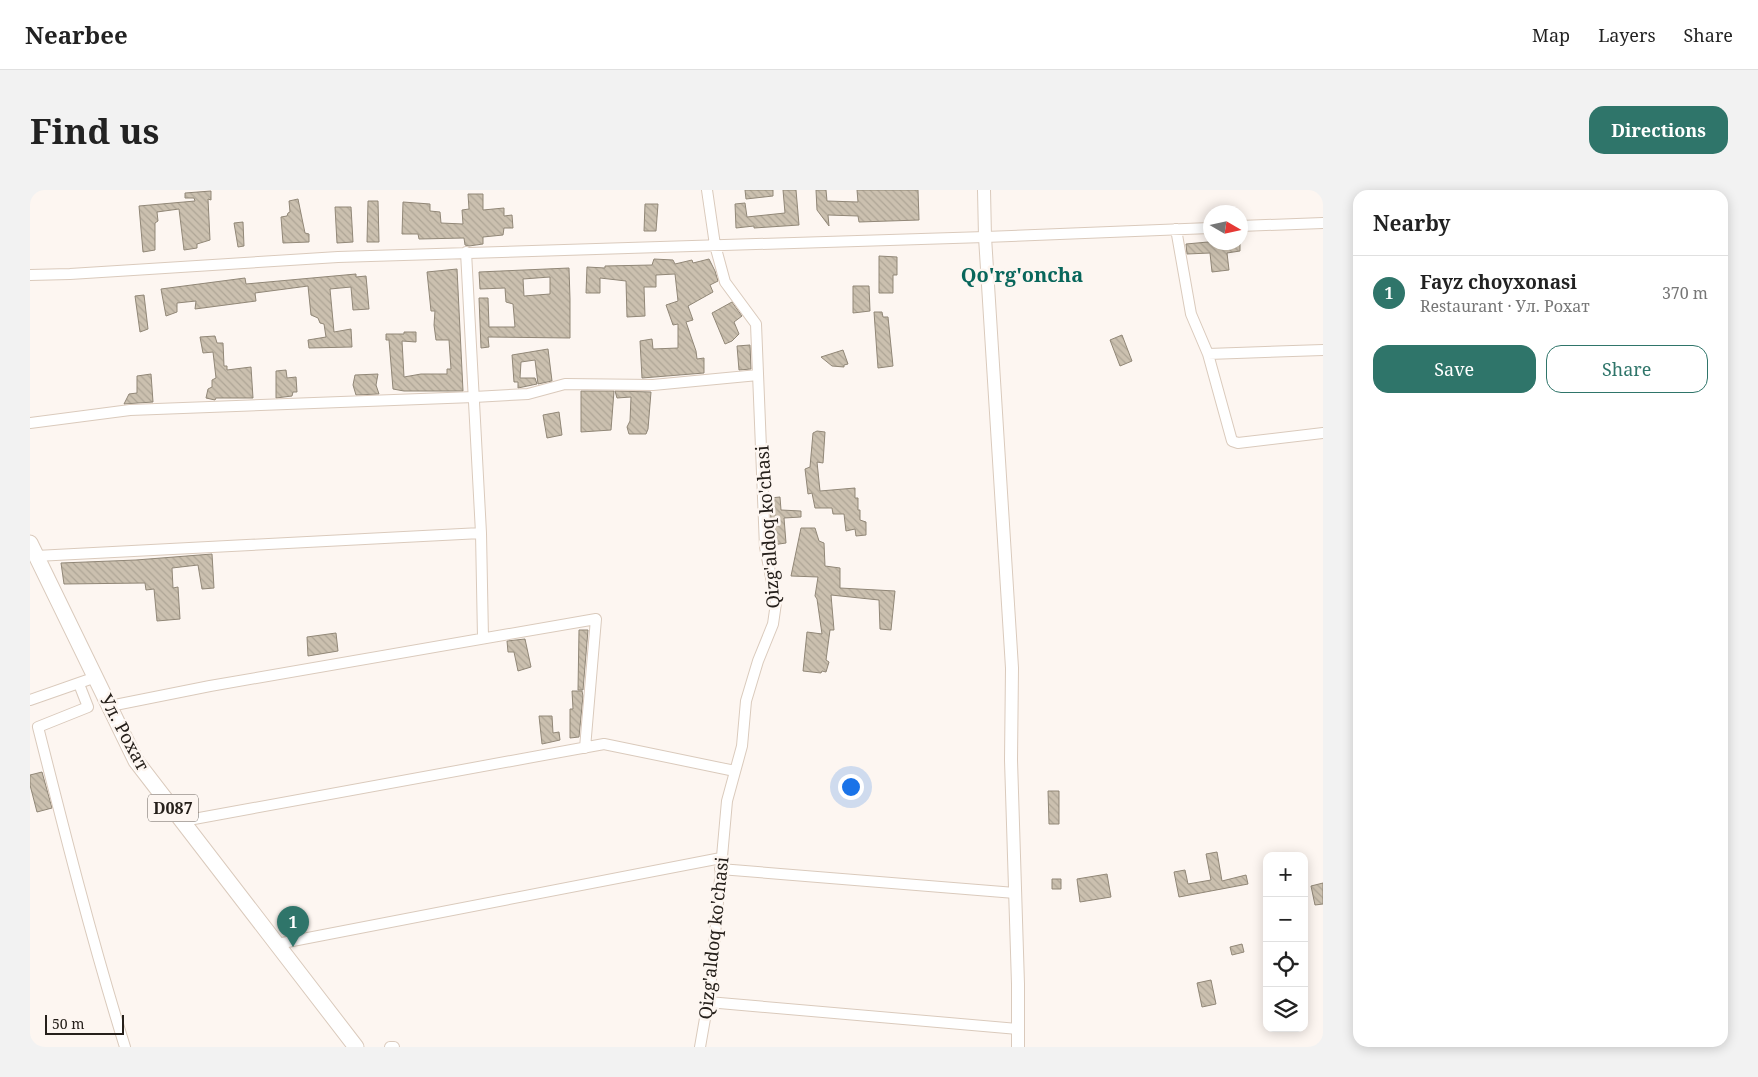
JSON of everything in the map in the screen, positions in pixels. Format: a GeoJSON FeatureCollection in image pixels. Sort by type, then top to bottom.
{"type":"FeatureCollection","features":[{"type":"Feature","properties":{"kind":"main road","name":"Ул. Рохат"},"geometry":{"type":"LineString","coordinates":[[33,550],[136,761],[356,1047]]}},
{"type":"Feature","properties":{"kind":"street","name":"Qizg'aldoq ko'chasi"},"geometry":{"type":"LineString","coordinates":[[700,1047],[708,1002],[727,801],[742,746],[746,701],[772,624],[776,603],[765,547],[756,324],[725,282],[715,245],[707,190]]}},
{"type":"Feature","properties":{"kind":"street"},"geometry":{"type":"LineString","coordinates":[[984,190],[985,237],[1012,668],[1011,760],[1018,984],[1018,1047]]}},
{"type":"Feature","properties":{"kind":"street"},"geometry":{"type":"LineString","coordinates":[[1248,226],[1323,223]]}},
{"type":"Feature","properties":{"kind":"street"},"geometry":{"type":"LineString","coordinates":[[30,275],[338,257],[985,237],[1203,228]]}},
{"type":"Feature","properties":{"kind":"street"},"geometry":{"type":"LineString","coordinates":[[1176,229],[1192,314],[1208,354],[1232,440],[1238,443],[1323,434]]}},
{"type":"Feature","properties":{"kind":"street"},"geometry":{"type":"LineString","coordinates":[[466,252],[481,532],[483,638]]}},
{"type":"Feature","properties":{"kind":"street"},"geometry":{"type":"LineString","coordinates":[[1208,354],[1323,350]]}},
{"type":"Feature","properties":{"kind":"street"},"geometry":{"type":"LineString","coordinates":[[30,422],[130,410],[528,394],[565,384],[653,385],[758,375]]}},
{"type":"Feature","properties":{"kind":"street"},"geometry":{"type":"LineString","coordinates":[[33,550],[481,532]]}},
{"type":"Feature","properties":{"kind":"street"},"geometry":{"type":"LineString","coordinates":[[110,706],[210,686],[596,619],[585,748]]}},
{"type":"Feature","properties":{"kind":"street"},"geometry":{"type":"LineString","coordinates":[[30,700],[96,677]]}},
{"type":"Feature","properties":{"kind":"street"},"geometry":{"type":"LineString","coordinates":[[79,684],[88,707],[38,727],[67,840],[125,1047]]}},
{"type":"Feature","properties":{"kind":"street"},"geometry":{"type":"LineString","coordinates":[[183,822],[604,744],[735,771]]}},
{"type":"Feature","properties":{"kind":"street"},"geometry":{"type":"LineString","coordinates":[[277,944],[722,858]]}},
{"type":"Feature","properties":{"kind":"street"},"geometry":{"type":"LineString","coordinates":[[720,869],[1015,893]]}},
{"type":"Feature","properties":{"kind":"street"},"geometry":{"type":"LineString","coordinates":[[708,1002],[1018,1029]]}},
{"type":"Feature","properties":{"kind":"building"},"geometry":{"type":"Polygon","coordinates":[[[745,190],[773,190],[773,196],[746,199],[745,190]]]}},
{"type":"Feature","properties":{"kind":"building"},"geometry":{"type":"Polygon","coordinates":[[[783,190],[796,190],[799,225],[736,228],[735,204],[745,203],[747,217],[785,213],[783,190]]]}},
{"type":"Feature","properties":{"kind":"building"},"geometry":{"type":"Polygon","coordinates":[[[816,190],[826,190],[827,201],[858,202],[857,190],[918,190],[919,220],[859,222],[858,216],[828,215],[829,226],[817,210],[816,190]]]}},
{"type":"Feature","properties":{"kind":"building"},"geometry":{"type":"Polygon","coordinates":[[[211,191],[211,200],[208,199],[210,240],[197,244],[197,248],[184,250],[179,209],[157,212],[155,250],[143,252],[139,206],[195,201],[194,198],[185,198],[185,193],[211,191]]]}},
{"type":"Feature","properties":{"kind":"building"},"geometry":{"type":"Polygon","coordinates":[[[468,194],[483,194],[483,210],[504,208],[504,216],[512,215],[513,228],[504,228],[503,235],[483,237],[483,244],[469,246],[465,245],[464,238],[419,239],[418,234],[402,234],[403,202],[430,204],[430,211],[440,212],[441,223],[463,224],[462,210],[469,209],[468,194]]]}},
{"type":"Feature","properties":{"kind":"building"},"geometry":{"type":"Polygon","coordinates":[[[298,199],[305,233],[309,234],[309,242],[283,243],[281,217],[287,216],[290,212],[289,201],[298,199]]]}},
{"type":"Feature","properties":{"kind":"building"},"geometry":{"type":"Polygon","coordinates":[[[368,201],[378,201],[379,242],[367,242],[368,201]]]}},
{"type":"Feature","properties":{"kind":"building"},"geometry":{"type":"Polygon","coordinates":[[[645,204],[658,204],[656,231],[644,231],[645,204]]]}},
{"type":"Feature","properties":{"kind":"building"},"geometry":{"type":"Polygon","coordinates":[[[335,207],[351,207],[353,242],[337,243],[335,207]]]}},
{"type":"Feature","properties":{"kind":"building"},"geometry":{"type":"Polygon","coordinates":[[[243,222],[244,246],[238,247],[234,223],[243,222]]]}},
{"type":"Feature","properties":{"kind":"building"},"geometry":{"type":"Polygon","coordinates":[[[1203,242],[1203,250],[1240,251],[1227,253],[1229,270],[1212,272],[1210,253],[1187,254],[1186,244],[1203,242]]]}},
{"type":"Feature","properties":{"kind":"building"},"geometry":{"type":"Polygon","coordinates":[[[879,256],[897,257],[897,275],[893,275],[893,293],[879,293],[879,256]]]}},
{"type":"Feature","properties":{"kind":"building"},"geometry":{"type":"Polygon","coordinates":[[[654,259],[673,260],[675,264],[692,260],[693,263],[709,259],[715,271],[718,281],[710,285],[713,292],[688,306],[693,320],[686,322],[697,359],[704,358],[704,373],[642,378],[640,341],[652,339],[653,349],[678,348],[678,324],[673,325],[666,305],[678,301],[675,274],[656,275],[656,287],[644,287],[645,316],[627,317],[626,281],[600,278],[600,293],[586,293],[587,267],[605,268],[605,266],[652,265],[654,259]]]}},
{"type":"Feature","properties":{"kind":"building"},"geometry":{"type":"Polygon","coordinates":[[[569,268],[570,338],[488,337],[489,347],[481,348],[479,298],[488,298],[489,327],[515,327],[513,304],[506,302],[505,288],[480,289],[479,272],[569,268]],[[550,277],[523,279],[524,296],[550,294],[550,277]]]}},
{"type":"Feature","properties":{"kind":"building"},"geometry":{"type":"Polygon","coordinates":[[[457,269],[463,391],[404,391],[393,389],[389,340],[386,340],[386,334],[416,332],[416,342],[402,341],[404,377],[421,374],[447,374],[447,369],[451,369],[449,340],[436,340],[435,311],[431,311],[427,272],[457,269]]]}},
{"type":"Feature","properties":{"kind":"building"},"geometry":{"type":"Polygon","coordinates":[[[356,274],[356,277],[366,276],[369,309],[353,310],[351,287],[330,289],[334,332],[351,329],[352,347],[309,348],[308,340],[326,337],[324,324],[320,323],[318,318],[311,315],[308,286],[255,293],[256,301],[195,309],[196,301],[177,303],[177,312],[166,316],[161,289],[245,278],[246,284],[356,274]]]}},
{"type":"Feature","properties":{"kind":"building"},"geometry":{"type":"Polygon","coordinates":[[[853,286],[869,286],[870,311],[853,313],[853,286]]]}},
{"type":"Feature","properties":{"kind":"building"},"geometry":{"type":"Polygon","coordinates":[[[144,295],[148,329],[140,332],[135,296],[144,295]]]}},
{"type":"Feature","properties":{"kind":"building"},"geometry":{"type":"Polygon","coordinates":[[[732,302],[742,316],[734,322],[739,334],[732,341],[725,344],[712,313],[732,302]]]}},
{"type":"Feature","properties":{"kind":"building"},"geometry":{"type":"Polygon","coordinates":[[[874,312],[882,312],[883,317],[888,317],[893,366],[878,368],[874,312]]]}},
{"type":"Feature","properties":{"kind":"building"},"geometry":{"type":"Polygon","coordinates":[[[1122,335],[1132,361],[1120,366],[1110,340],[1122,335]]]}},
{"type":"Feature","properties":{"kind":"building"},"geometry":{"type":"Polygon","coordinates":[[[215,336],[217,343],[223,343],[224,366],[227,366],[227,370],[251,367],[253,398],[216,398],[215,400],[206,398],[208,389],[212,387],[212,380],[216,378],[213,352],[203,353],[200,337],[215,336]]]}},
{"type":"Feature","properties":{"kind":"building"},"geometry":{"type":"Polygon","coordinates":[[[750,345],[751,369],[739,370],[737,346],[750,345]]]}},
{"type":"Feature","properties":{"kind":"building"},"geometry":{"type":"Polygon","coordinates":[[[548,349],[552,381],[538,384],[535,360],[521,362],[520,378],[535,378],[537,384],[518,388],[518,382],[514,382],[512,355],[548,349]]]}},
{"type":"Feature","properties":{"kind":"building"},"geometry":{"type":"Polygon","coordinates":[[[843,350],[848,364],[844,365],[844,367],[832,366],[821,357],[843,350]]]}},
{"type":"Feature","properties":{"kind":"building"},"geometry":{"type":"Polygon","coordinates":[[[286,370],[287,378],[296,377],[297,392],[293,392],[292,396],[276,398],[276,371],[286,370]]]}},
{"type":"Feature","properties":{"kind":"building"},"geometry":{"type":"Polygon","coordinates":[[[151,374],[153,402],[124,404],[129,394],[137,393],[137,376],[151,374]]]}},
{"type":"Feature","properties":{"kind":"building"},"geometry":{"type":"Polygon","coordinates":[[[378,374],[376,385],[379,394],[356,395],[353,385],[355,375],[378,374]]]}},
{"type":"Feature","properties":{"kind":"building"},"geometry":{"type":"Polygon","coordinates":[[[581,391],[614,391],[611,430],[581,432],[581,391]]]}},
{"type":"Feature","properties":{"kind":"building"},"geometry":{"type":"Polygon","coordinates":[[[615,391],[651,392],[646,434],[629,434],[627,427],[630,421],[631,397],[617,398],[615,391]]]}},
{"type":"Feature","properties":{"kind":"building"},"geometry":{"type":"Polygon","coordinates":[[[559,412],[562,435],[547,438],[543,415],[559,412]]]}},
{"type":"Feature","properties":{"kind":"building"},"geometry":{"type":"Polygon","coordinates":[[[817,431],[825,432],[823,463],[817,462],[820,491],[855,488],[855,498],[858,498],[858,510],[860,510],[860,520],[866,522],[866,535],[856,536],[855,529],[846,531],[844,514],[833,514],[832,508],[815,508],[812,493],[808,494],[805,469],[810,467],[813,433],[817,431]]]}},
{"type":"Feature","properties":{"kind":"building"},"geometry":{"type":"Polygon","coordinates":[[[780,497],[781,510],[801,511],[801,517],[784,518],[786,543],[772,545],[770,498],[780,497]]]}},
{"type":"Feature","properties":{"kind":"building"},"geometry":{"type":"Polygon","coordinates":[[[801,528],[815,528],[819,541],[824,543],[825,566],[840,568],[840,588],[895,591],[891,630],[880,629],[879,600],[831,595],[834,630],[830,630],[826,660],[829,662],[826,672],[822,671],[821,673],[803,671],[807,632],[822,634],[815,596],[818,577],[791,576],[801,528]]]}},
{"type":"Feature","properties":{"kind":"building"},"geometry":{"type":"Polygon","coordinates":[[[212,554],[214,588],[202,589],[198,565],[172,568],[173,588],[178,587],[180,619],[157,621],[154,589],[146,590],[145,583],[64,584],[61,563],[136,560],[212,554]]]}},
{"type":"Feature","properties":{"kind":"building"},"geometry":{"type":"Polygon","coordinates":[[[579,630],[588,630],[583,690],[578,690],[579,630]]]}},
{"type":"Feature","properties":{"kind":"building"},"geometry":{"type":"Polygon","coordinates":[[[336,633],[338,651],[308,656],[307,637],[336,633]]]}},
{"type":"Feature","properties":{"kind":"building"},"geometry":{"type":"Polygon","coordinates":[[[525,639],[531,667],[518,671],[514,652],[508,652],[507,641],[525,639]]]}},
{"type":"Feature","properties":{"kind":"building"},"geometry":{"type":"Polygon","coordinates":[[[572,691],[582,691],[583,696],[579,737],[570,738],[570,709],[573,709],[572,691]]]}},
{"type":"Feature","properties":{"kind":"building"},"geometry":{"type":"Polygon","coordinates":[[[539,716],[552,716],[553,733],[559,732],[560,740],[542,744],[539,716]]]}},
{"type":"Feature","properties":{"kind":"building"},"geometry":{"type":"Polygon","coordinates":[[[42,772],[52,808],[37,812],[30,785],[30,775],[42,772]]]}},
{"type":"Feature","properties":{"kind":"building"},"geometry":{"type":"Polygon","coordinates":[[[1048,791],[1059,791],[1059,824],[1049,824],[1048,791]]]}},
{"type":"Feature","properties":{"kind":"building"},"geometry":{"type":"Polygon","coordinates":[[[1217,852],[1222,881],[1246,875],[1248,884],[1179,897],[1174,872],[1185,870],[1188,884],[1211,880],[1206,854],[1217,852]]]}},
{"type":"Feature","properties":{"kind":"building"},"geometry":{"type":"Polygon","coordinates":[[[1107,874],[1111,897],[1080,902],[1077,879],[1107,874]]]}},
{"type":"Feature","properties":{"kind":"building"},"geometry":{"type":"Polygon","coordinates":[[[1052,879],[1061,879],[1061,889],[1052,889],[1052,879]]]}},
{"type":"Feature","properties":{"kind":"building"},"geometry":{"type":"Polygon","coordinates":[[[1323,883],[1323,904],[1315,905],[1311,886],[1323,883]]]}},
{"type":"Feature","properties":{"kind":"building"},"geometry":{"type":"Polygon","coordinates":[[[1242,944],[1244,952],[1232,955],[1230,947],[1242,944]]]}},
{"type":"Feature","properties":{"kind":"building"},"geometry":{"type":"Polygon","coordinates":[[[1211,980],[1216,1004],[1202,1007],[1197,983],[1211,980]]]}},
{"type":"Feature","properties":{"kind":"place","name":"Fayz choyxonasi"},"geometry":{"type":"Point","coordinates":[293,947]}},
{"type":"Feature","properties":{"kind":"district","name":"Qo'rg'oncha"},"geometry":{"type":"Point","coordinates":[1022,274]}}]}
